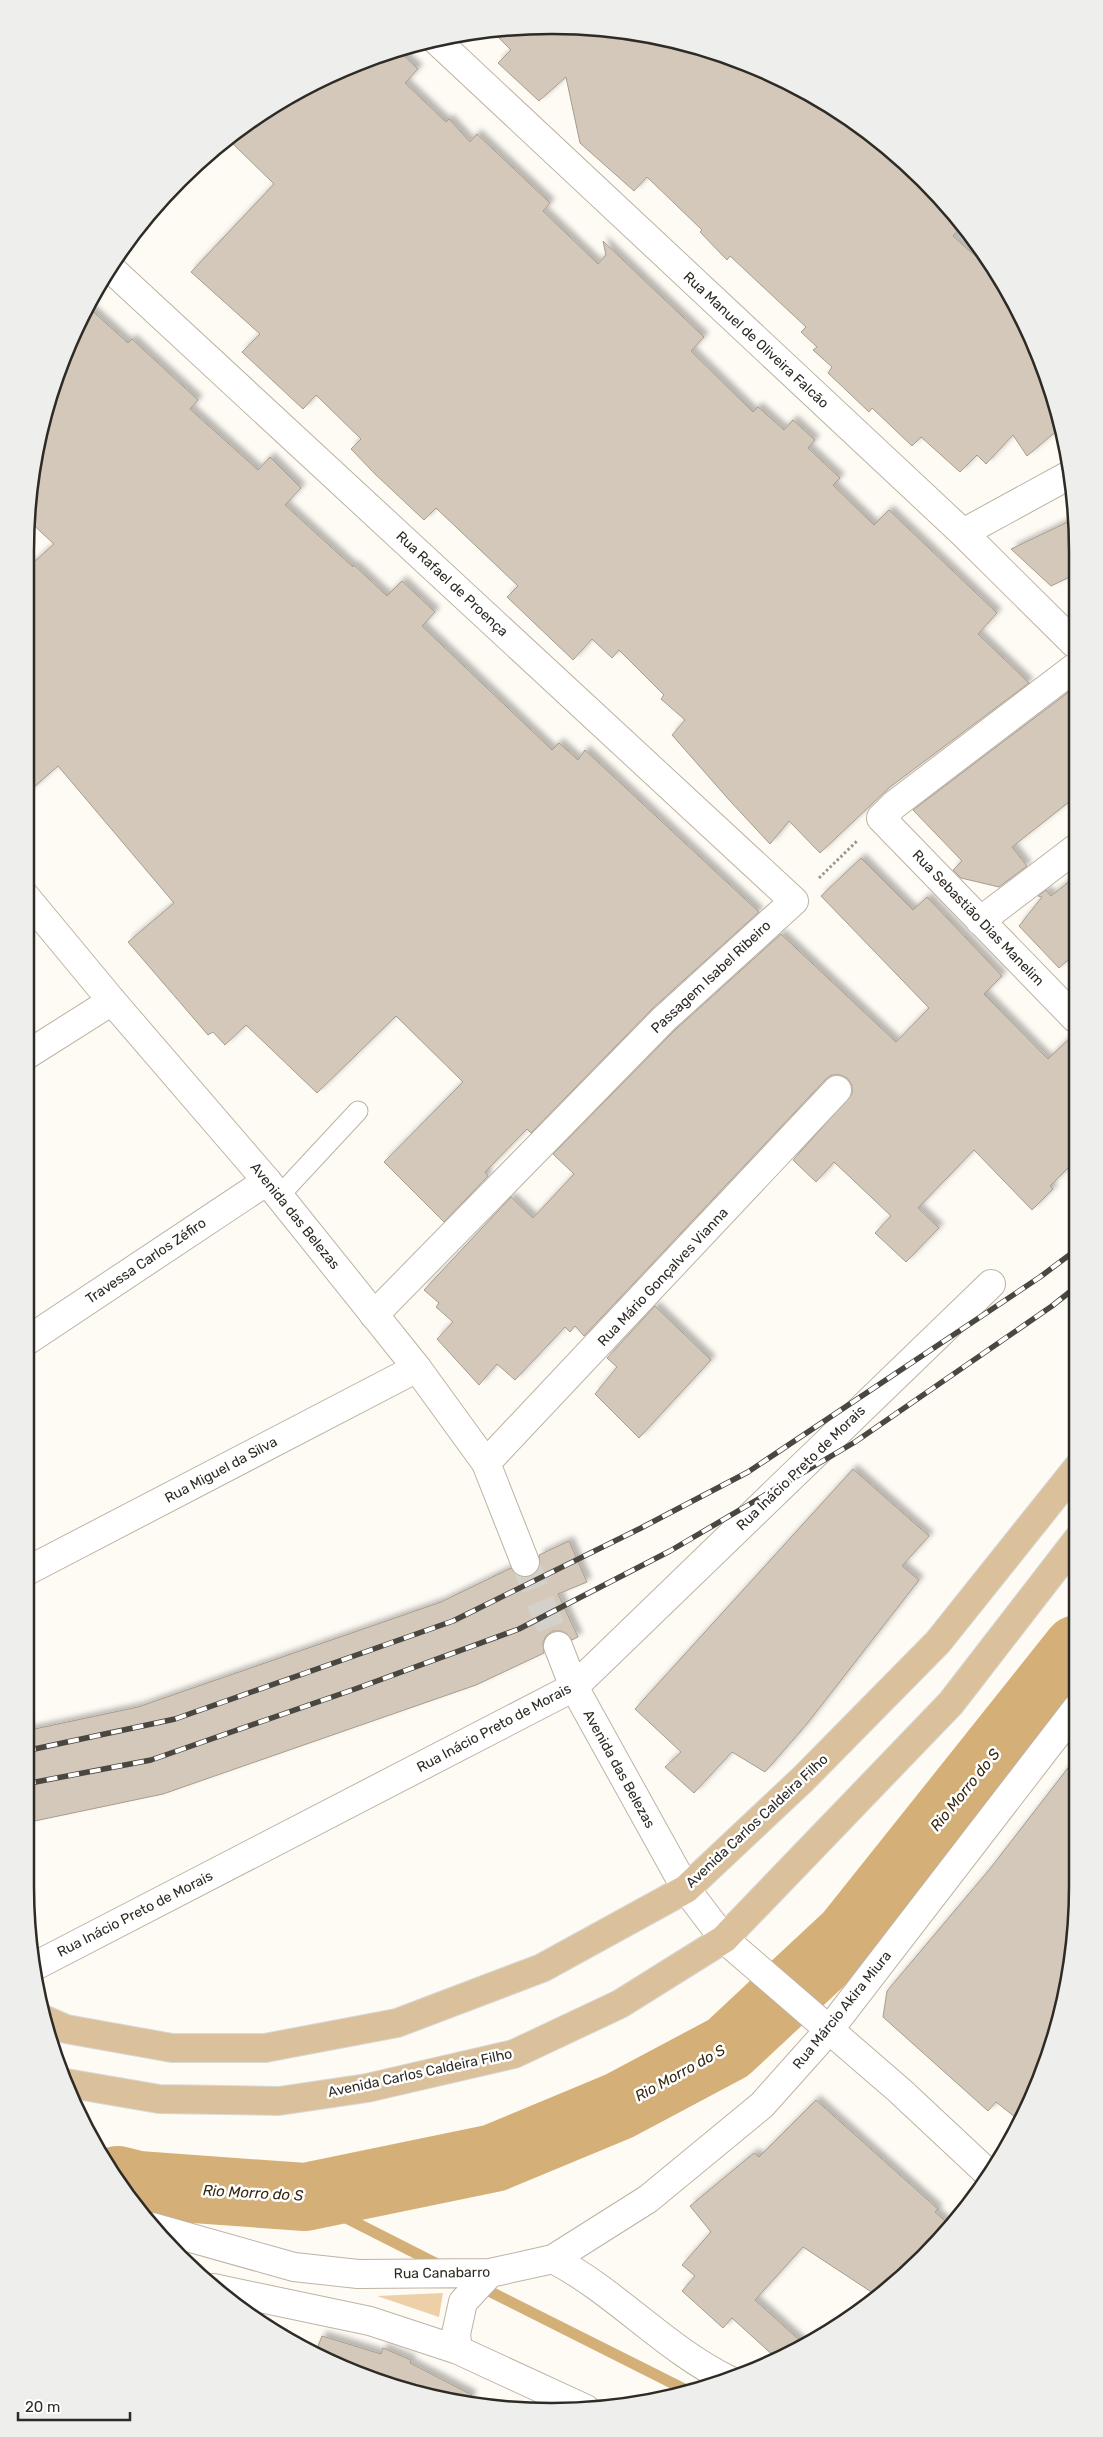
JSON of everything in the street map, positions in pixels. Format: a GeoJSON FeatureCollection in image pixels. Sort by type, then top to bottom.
{"type":"FeatureCollection","features":[{"type":"Feature","properties":{"kind":"main road","name":"Avenida Carlos Caldeira Filho"},"geometry":{"type":"LineString","coordinates":[[52,2023],[66,2029],[172,2048],[265,2048],[397,2023],[542,1968],[686,1889],[803,1779],[938,1642],[1069,1478]]}},
{"type":"Feature","properties":{"kind":"main road","name":"Avenida Carlos Caldeira Filho"},"geometry":{"type":"LineString","coordinates":[[73,2084],[159,2099],[279,2101],[367,2088],[514,2054],[620,2004],[724,1939],[952,1703],[1069,1550]]}},
{"type":"Feature","properties":{"kind":"street","name":"Rua Manuel de Oliveira Falcão"},"geometry":{"type":"LineString","coordinates":[[442,46],[963,533],[1069,638]]}},
{"type":"Feature","properties":{"kind":"street","name":"Rua Rafael de Proença"},"geometry":{"type":"LineString","coordinates":[[115,273],[794,901]]}},
{"type":"Feature","properties":{"kind":"street"},"geometry":{"type":"LineString","coordinates":[[963,533],[1064,478]]}},
{"type":"Feature","properties":{"kind":"street"},"geometry":{"type":"LineString","coordinates":[[882,818],[894,805],[1069,672]]}},
{"type":"Feature","properties":{"kind":"street","name":"Rua Sebastião Dias Manelim"},"geometry":{"type":"LineString","coordinates":[[882,818],[1069,1012]]}},
{"type":"Feature","properties":{"kind":"street"},"geometry":{"type":"LineString","coordinates":[[980,921],[1069,854]]}},
{"type":"Feature","properties":{"kind":"street","name":"Passagem Isabel Ribeiro"},"geometry":{"type":"LineString","coordinates":[[374,1315],[664,1019],[794,901]]}},
{"type":"Feature","properties":{"kind":"street","name":"Avenida das Belezas"},"geometry":{"type":"LineString","coordinates":[[34,907],[112,1001],[273,1188],[417,1368],[486,1463],[526,1562]]}},
{"type":"Feature","properties":{"kind":"street"},"geometry":{"type":"LineString","coordinates":[[34,1050],[112,1001]]}},
{"type":"Feature","properties":{"kind":"street","name":"Rua Mário Gonçalves Vianna"},"geometry":{"type":"LineString","coordinates":[[486,1463],[837,1090]]}},
{"type":"Feature","properties":{"kind":"street","name":"Travessa Carlos Zéfiro"},"geometry":{"type":"LineString","coordinates":[[34,1336],[273,1188]]}},
{"type":"Feature","properties":{"kind":"street","name":"Rua Inácio Preto de Morais"},"geometry":{"type":"LineString","coordinates":[[40,1963],[574,1687],[991,1284]]}},
{"type":"Feature","properties":{"kind":"street","name":"Rua Miguel da Silva"},"geometry":{"type":"LineString","coordinates":[[34,1567],[417,1368]]}},
{"type":"Feature","properties":{"kind":"street","name":"Avenida das Belezas"},"geometry":{"type":"LineString","coordinates":[[558,1646],[574,1687],[686,1889],[724,1939],[899,2090],[984,2170]]}},
{"type":"Feature","properties":{"kind":"street","name":"Rua Márcio Akira Miura"},"geometry":{"type":"LineString","coordinates":[[553,2259],[648,2199],[762,2105],[829,2030],[1069,1718]]}},
{"type":"Feature","properties":{"kind":"street","name":"Rua Canabarro"},"geometry":{"type":"LineString","coordinates":[[165,2231],[294,2267],[358,2274],[490,2273],[553,2259]]}},
{"type":"Feature","properties":{"kind":"street"},"geometry":{"type":"LineString","coordinates":[[553,2259],[577,2271],[661,2337],[719,2375]]}},
{"type":"Feature","properties":{"kind":"street"},"geometry":{"type":"LineString","coordinates":[[458,2350],[456,2334],[463,2302],[490,2273]]}},
{"type":"Feature","properties":{"kind":"street"},"geometry":{"type":"LineString","coordinates":[[231,2292],[370,2321],[458,2350],[572,2402]]}},
{"type":"Feature","properties":{"kind":"lane"},"geometry":{"type":"LineString","coordinates":[[273,1188],[358,1111]]}},
{"type":"Feature","properties":{"kind":"path"},"geometry":{"type":"LineString","coordinates":[[794,901],[882,818]]}},
{"type":"Feature","properties":{"kind":"shaded area"},"geometry":{"type":"Polygon","coordinates":[[[443,2293],[439,2317],[377,2296],[443,2293]]]}},
{"type":"Feature","properties":{"kind":"building"},"geometry":{"type":"Polygon","coordinates":[[[552,34],[585,35],[619,38],[686,51],[750,73],[810,103],[839,121],[893,162],[918,185],[958,231],[953,236],[982,264],[1000,293],[1030,353],[1042,385],[1055,432],[1027,456],[1013,435],[986,464],[977,455],[960,472],[921,437],[912,446],[872,408],[869,412],[828,373],[832,367],[813,350],[817,347],[801,332],[806,327],[730,256],[727,260],[700,232],[702,230],[647,177],[634,191],[580,143],[566,77],[539,101],[498,63],[511,50],[498,37],[552,34]]]}},
{"type":"Feature","properties":{"kind":"building"},"geometry":{"type":"Polygon","coordinates":[[[403,55],[418,69],[405,83],[446,122],[449,119],[470,142],[477,134],[550,203],[543,211],[598,264],[606,255],[603,241],[704,337],[691,351],[753,412],[758,407],[784,430],[793,420],[815,440],[808,448],[840,478],[833,485],[874,525],[889,510],[997,613],[978,634],[1029,683],[890,787],[820,853],[789,821],[770,844],[672,735],[685,720],[661,699],[664,695],[619,650],[612,658],[592,639],[573,660],[507,597],[518,586],[436,508],[424,520],[375,474],[351,449],[361,439],[316,395],[303,409],[242,352],[260,334],[191,272],[274,184],[233,144],[264,121],[323,87],[353,73],[403,55]]]}},
{"type":"Feature","properties":{"kind":"building"},"geometry":{"type":"Polygon","coordinates":[[[93,312],[128,343],[132,339],[198,400],[190,409],[258,470],[270,457],[301,488],[285,505],[353,567],[354,565],[387,596],[402,581],[435,612],[422,626],[552,750],[559,743],[578,760],[585,750],[759,912],[653,1008],[531,1133],[527,1129],[485,1172],[488,1176],[444,1222],[384,1162],[463,1082],[396,1016],[317,1093],[246,1025],[225,1045],[213,1032],[208,1035],[128,942],[174,903],[58,766],[34,787],[34,562],[54,544],[35,526],[38,484],[51,417],[61,385],[73,353],[93,312]]]}},
{"type":"Feature","properties":{"kind":"building"},"geometry":{"type":"Polygon","coordinates":[[[1068,522],[1069,577],[1051,586],[1011,549],[1068,522]]]}},
{"type":"Feature","properties":{"kind":"building"},"geometry":{"type":"Polygon","coordinates":[[[1069,692],[1069,802],[1012,847],[1027,866],[999,887],[961,878],[953,870],[962,861],[913,810],[1069,692]]]}},
{"type":"Feature","properties":{"kind":"building"},"geometry":{"type":"Polygon","coordinates":[[[861,858],[913,910],[927,897],[1002,976],[984,994],[1048,1059],[1069,1039],[1069,1167],[1050,1186],[1053,1189],[1032,1210],[974,1150],[918,1208],[939,1228],[906,1262],[875,1233],[891,1216],[834,1162],[816,1182],[793,1160],[852,1094],[852,1085],[847,1078],[840,1075],[832,1075],[826,1079],[584,1336],[575,1326],[570,1332],[565,1327],[515,1380],[497,1364],[479,1385],[437,1339],[453,1322],[436,1307],[439,1303],[424,1290],[511,1197],[533,1218],[574,1174],[553,1154],[675,1030],[781,934],[896,1042],[929,1008],[821,896],[861,858]]]}},
{"type":"Feature","properties":{"kind":"building"},"geometry":{"type":"Polygon","coordinates":[[[1069,882],[1069,959],[1059,968],[1019,926],[1042,897],[1038,896],[1046,890],[1051,896],[1069,882]]]}},
{"type":"Feature","properties":{"kind":"building"},"geometry":{"type":"Polygon","coordinates":[[[655,1306],[711,1360],[639,1438],[595,1394],[617,1367],[607,1358],[655,1306]]]}},
{"type":"Feature","properties":{"kind":"building"},"geometry":{"type":"Polygon","coordinates":[[[853,1469],[929,1536],[902,1566],[919,1580],[806,1725],[765,1772],[732,1752],[694,1793],[665,1767],[681,1752],[635,1709],[853,1469]]]}},
{"type":"Feature","properties":{"kind":"building"},"geometry":{"type":"Polygon","coordinates":[[[569,1541],[587,1582],[558,1594],[578,1637],[572,1640],[561,1631],[553,1631],[546,1636],[543,1643],[544,1653],[476,1685],[163,1794],[34,1821],[34,1729],[138,1707],[441,1602],[511,1568],[522,1577],[530,1577],[537,1572],[540,1565],[539,1555],[569,1541]]]}},
{"type":"Feature","properties":{"kind":"building"},"geometry":{"type":"Polygon","coordinates":[[[1069,1767],[1069,1885],[1065,1953],[1052,2020],[1030,2084],[1015,2117],[996,2102],[988,2111],[883,2017],[887,1991],[989,1870],[1069,1767]]]}},
{"type":"Feature","properties":{"kind":"building"},"geometry":{"type":"Polygon","coordinates":[[[816,2100],[938,2209],[935,2212],[946,2221],[918,2252],[872,2292],[803,2247],[755,2300],[799,2340],[771,2354],[732,2318],[723,2328],[682,2291],[695,2276],[682,2265],[711,2232],[690,2206],[754,2153],[759,2157],[816,2100]]]}},
{"type":"Feature","properties":{"kind":"building"},"geometry":{"type":"Polygon","coordinates":[[[322,2336],[381,2354],[383,2348],[411,2360],[410,2363],[472,2395],[471,2397],[417,2386],[353,2364],[318,2347],[322,2336]]]}},
{"type":"Feature","properties":{"kind":"waterway","name":"Rio Morro do S"},"geometry":{"type":"LineString","coordinates":[[128,2182],[138,2185],[305,2197],[494,2158],[619,2106],[728,2048],[849,1935],[1069,1659]]}},
{"type":"Feature","properties":{"kind":"waterway"},"geometry":{"type":"LineString","coordinates":[[305,2197],[441,2266]]}},
{"type":"Feature","properties":{"kind":"waterway"},"geometry":{"type":"LineString","coordinates":[[477,2285],[680,2387]]}},
{"type":"Feature","properties":{"kind":"tunnel"},"geometry":{"type":"LineString","coordinates":[[525,1562],[558,1646]]}},
{"type":"Feature","properties":{"kind":"railway"},"geometry":{"type":"LineString","coordinates":[[34,1749],[175,1719],[453,1621],[641,1528],[748,1472],[1040,1277],[1069,1255]]}},
{"type":"Feature","properties":{"kind":"railway"},"geometry":{"type":"LineString","coordinates":[[34,1782],[151,1760],[355,1689],[519,1629],[670,1551],[855,1442],[1069,1293]]}}]}
